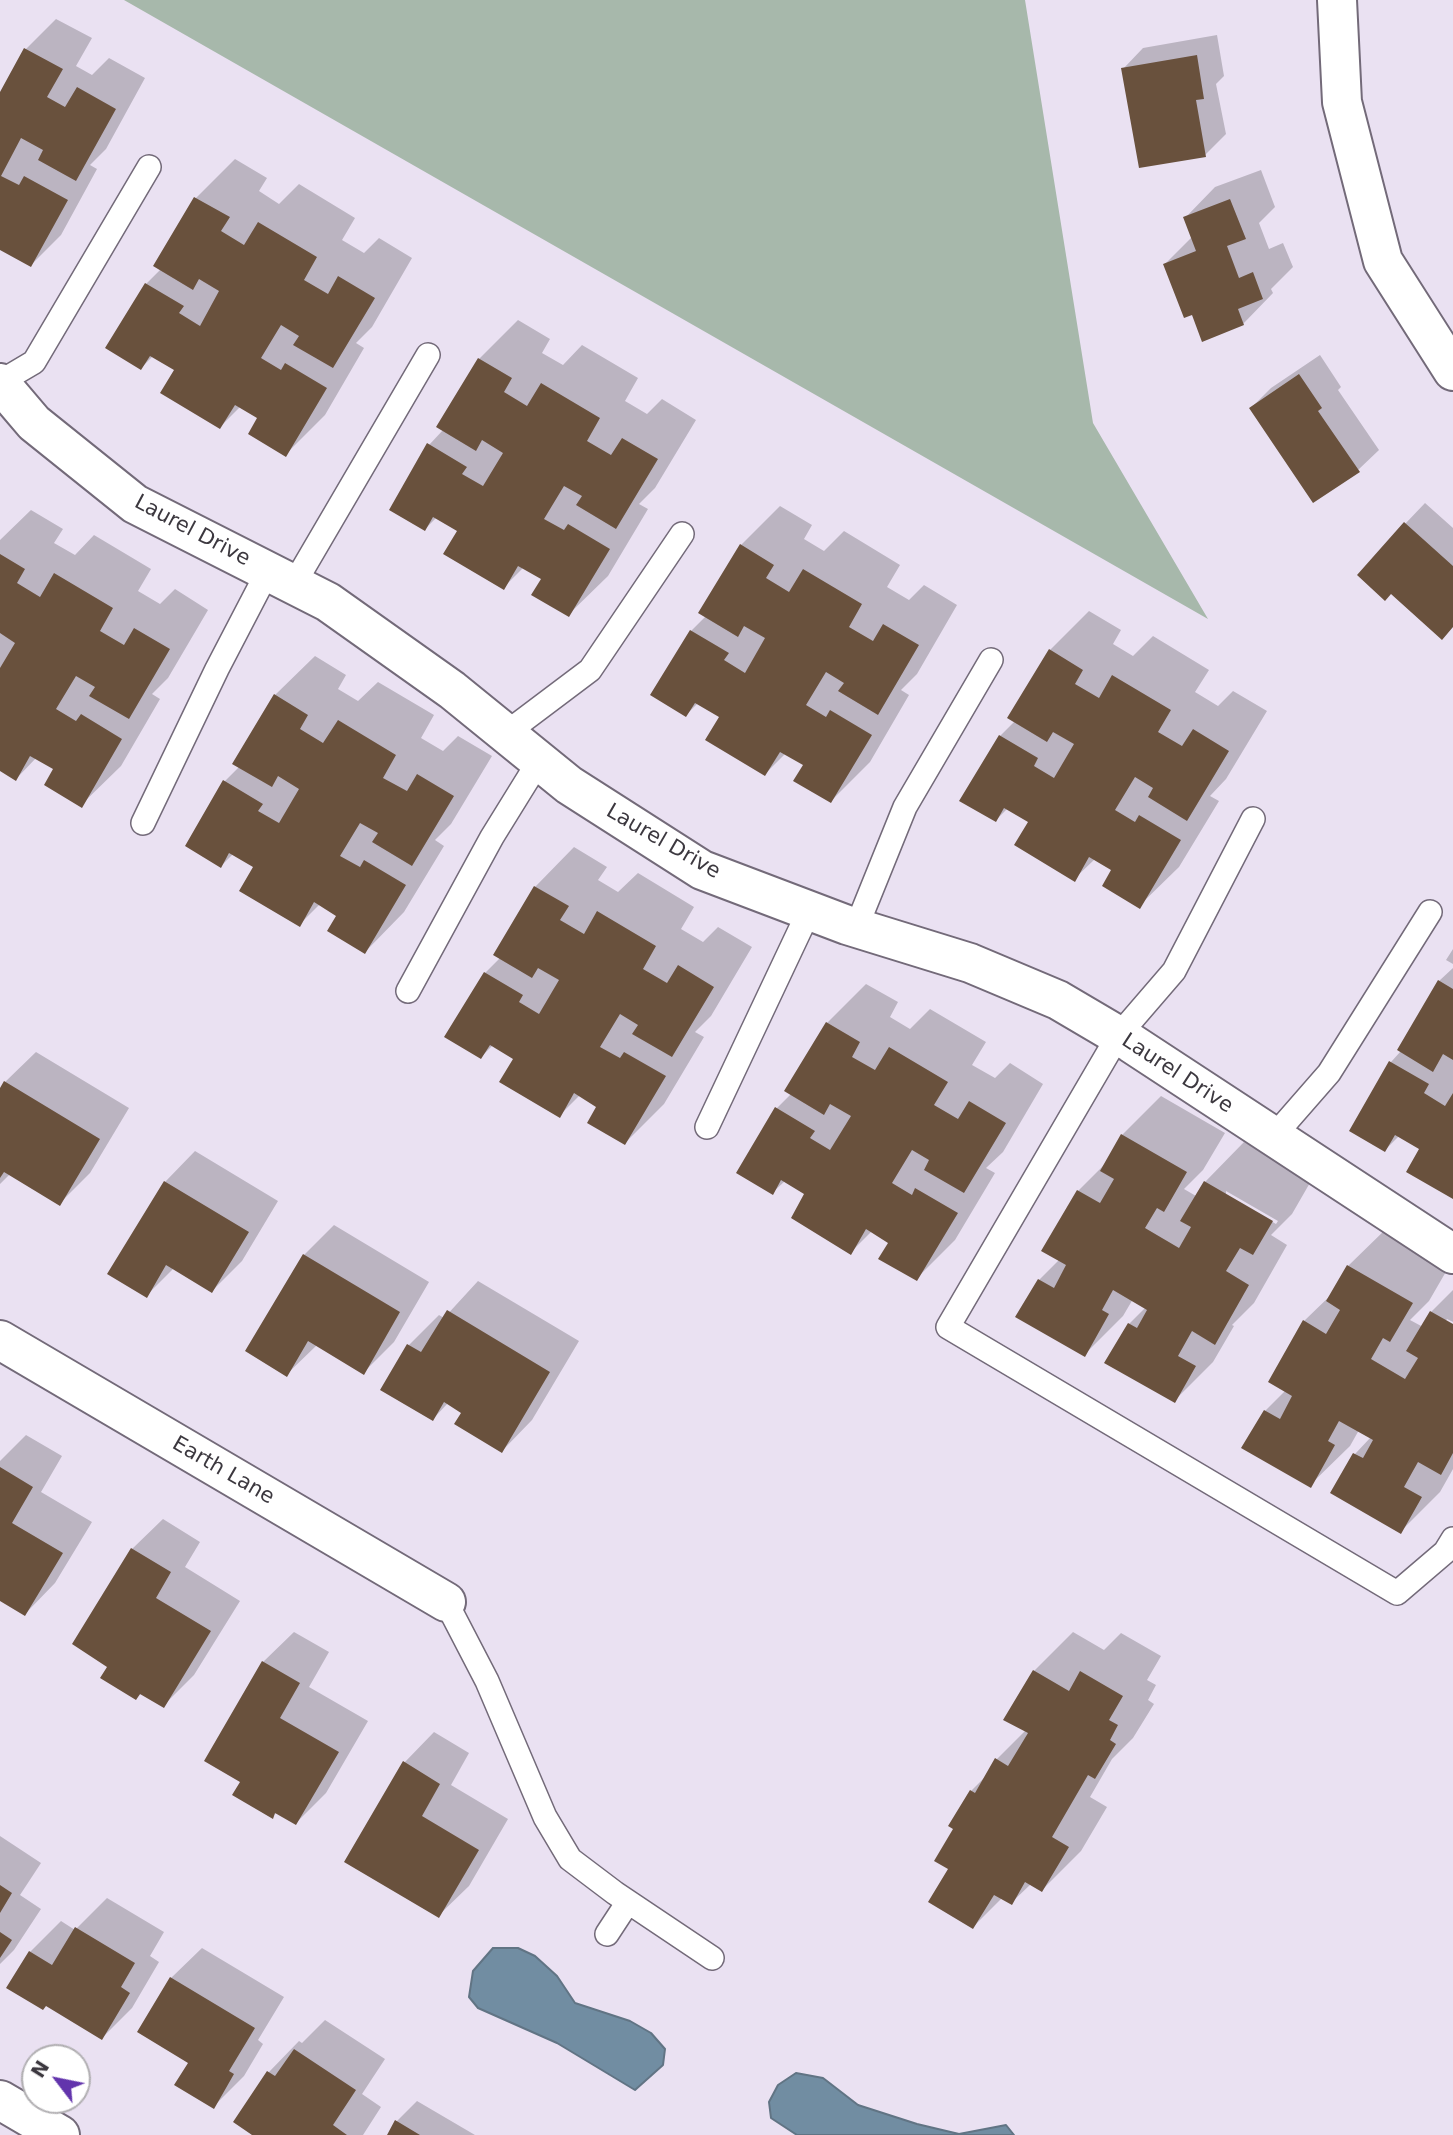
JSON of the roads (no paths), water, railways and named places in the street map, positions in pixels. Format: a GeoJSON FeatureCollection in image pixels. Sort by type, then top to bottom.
{"type":"FeatureCollection","features":[{"type":"Feature","properties":{"kind":"street"},"geometry":{"type":"LineString","coordinates":[[1337,0],[1342,102],[1383,261],[1453,370]]}},
{"type":"Feature","properties":{"kind":"street","name":"Laurel Drive"},"geometry":{"type":"LineString","coordinates":[[0,382],[34,423],[135,504],[328,602],[452,690],[569,785],[702,870],[856,928],[970,963],[1058,1000],[1274,1136],[1453,1254]]}},
{"type":"Feature","properties":{"kind":"street","name":"Earth Lane"},"geometry":{"type":"LineString","coordinates":[[0,1340],[446,1602]]}},
{"type":"Feature","properties":{"kind":"street"},"geometry":{"type":"LineString","coordinates":[[0,2100],[60,2135]]}},
{"type":"Feature","properties":{"kind":"lane"},"geometry":{"type":"LineString","coordinates":[[0,382],[34,362],[149,167]]}},
{"type":"Feature","properties":{"kind":"lane"},"geometry":{"type":"LineString","coordinates":[[143,823],[217,669],[281,578],[428,355]]}},
{"type":"Feature","properties":{"kind":"lane"},"geometry":{"type":"LineString","coordinates":[[505,734],[590,670],[682,534]]}},
{"type":"Feature","properties":{"kind":"lane"},"geometry":{"type":"LineString","coordinates":[[856,928],[905,807],[991,660]]}},
{"type":"Feature","properties":{"kind":"lane"},"geometry":{"type":"LineString","coordinates":[[408,991],[492,837],[539,761]]}},
{"type":"Feature","properties":{"kind":"lane"},"geometry":{"type":"LineString","coordinates":[[1253,819],[1174,971],[1118,1036],[948,1327],[1398,1593],[1446,1552],[1453,1539]]}},
{"type":"Feature","properties":{"kind":"lane"},"geometry":{"type":"LineString","coordinates":[[707,1127],[809,911]]}},
{"type":"Feature","properties":{"kind":"lane"},"geometry":{"type":"LineString","coordinates":[[1274,1136],[1329,1073],[1430,912]]}},
{"type":"Feature","properties":{"kind":"lane"},"geometry":{"type":"LineString","coordinates":[[446,1602],[487,1681],[545,1816],[570,1859],[628,1902],[712,1958]]}},
{"type":"Feature","properties":{"kind":"lane"},"geometry":{"type":"LineString","coordinates":[[607,1934],[628,1902]]}},
{"type":"Feature","properties":{"kind":"water"},"geometry":{"type":"Polygon","coordinates":[[[493,1948],[518,1948],[535,1956],[557,1976],[575,2003],[630,2021],[651,2033],[665,2049],[663,2065],[635,2090],[557,2043],[478,2008],[469,1997],[473,1971],[493,1948]]]}},
{"type":"Feature","properties":{"kind":"water"},"geometry":{"type":"Polygon","coordinates":[[[796,2073],[823,2078],[858,2105],[917,2124],[959,2134],[1006,2125],[1014,2135],[797,2135],[771,2118],[769,2102],[778,2085],[796,2073]]]}}]}
